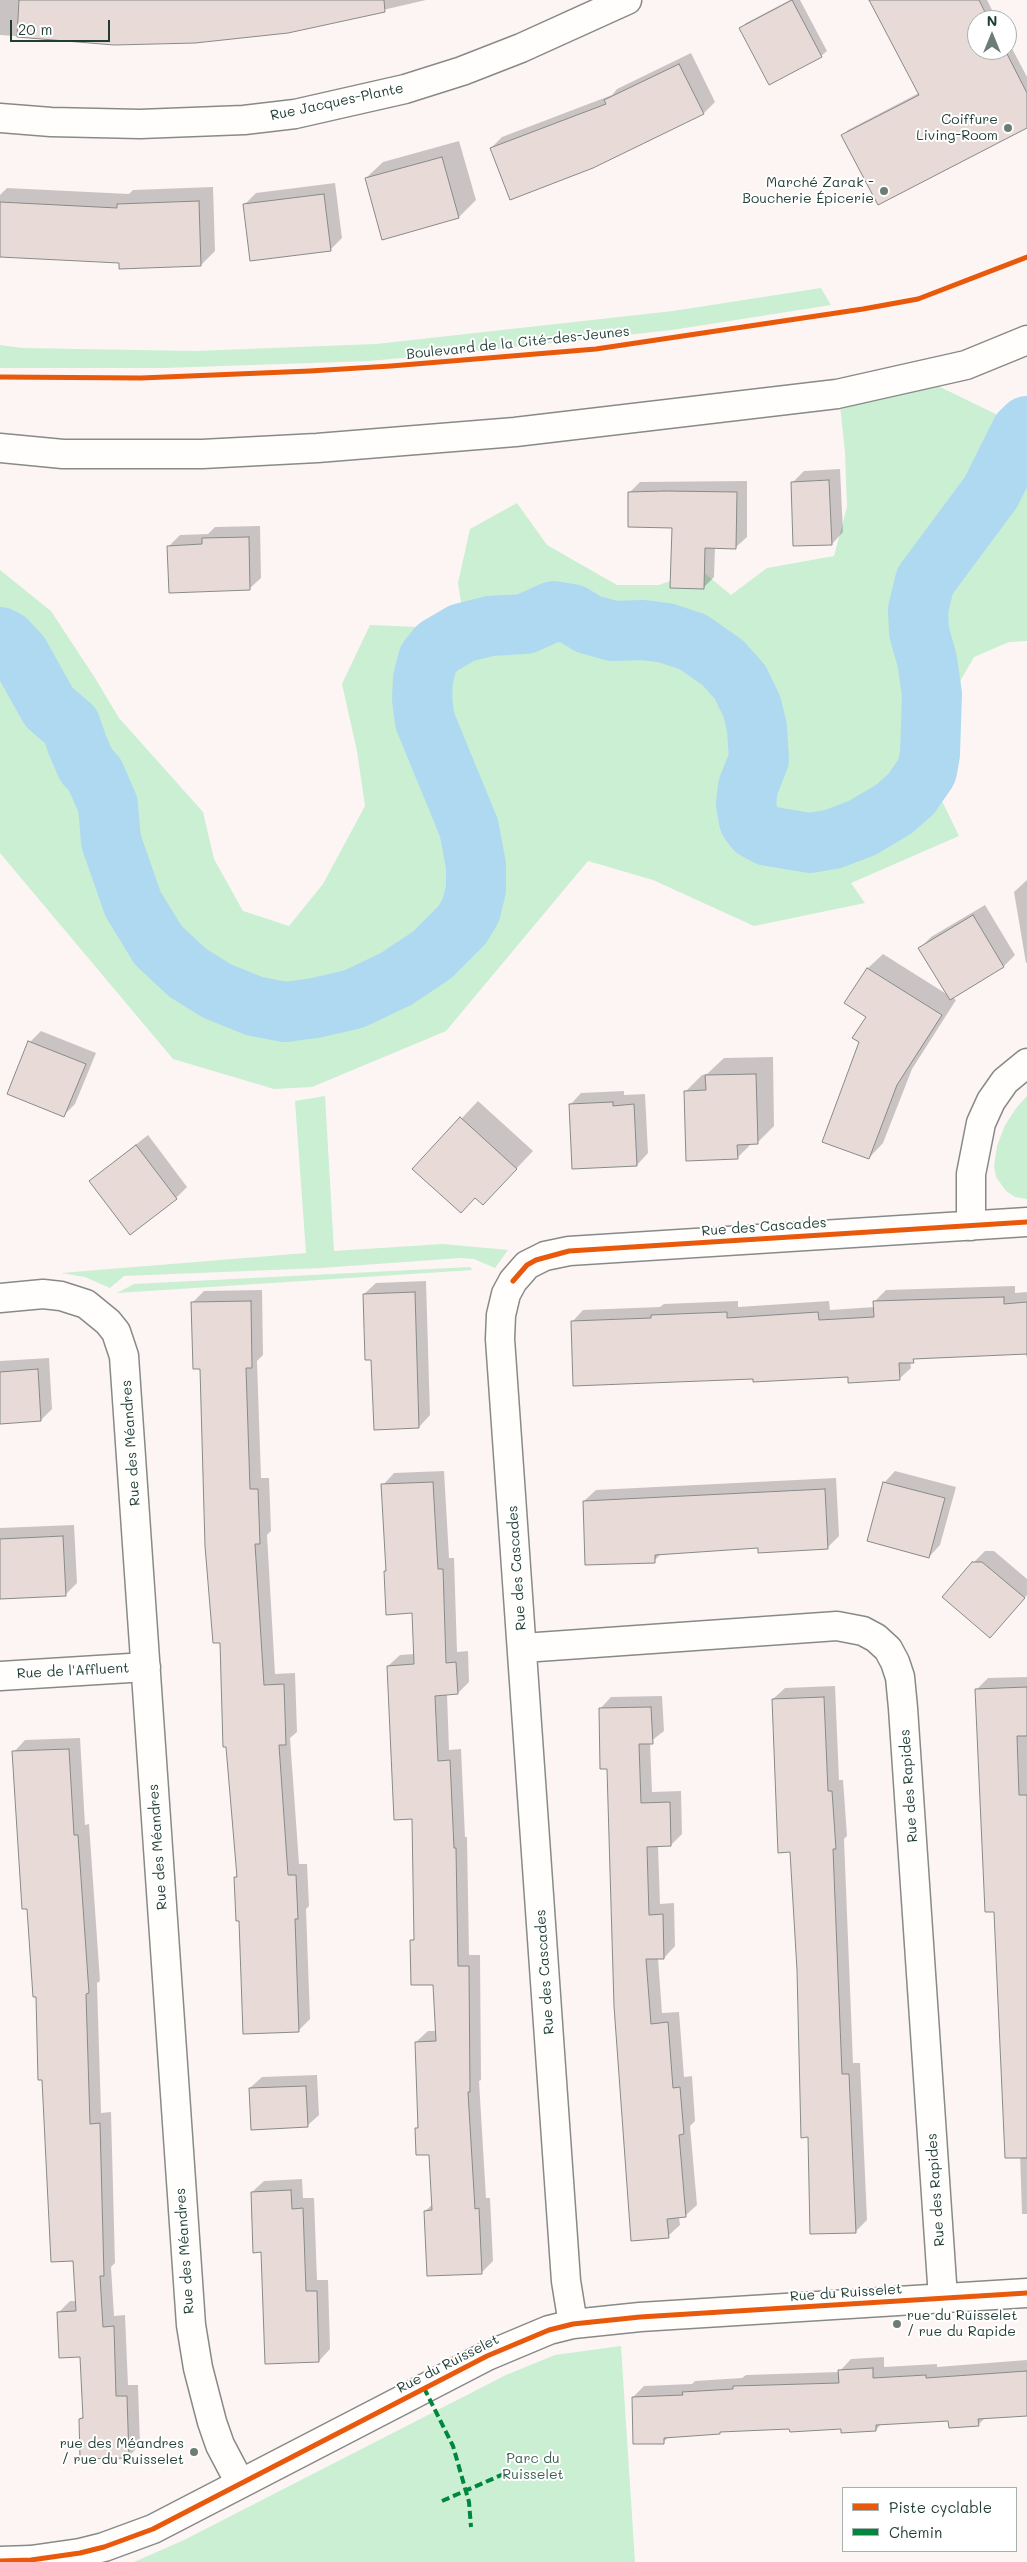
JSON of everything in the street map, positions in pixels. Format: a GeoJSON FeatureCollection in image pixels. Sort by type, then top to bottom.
{"type":"FeatureCollection","features":[{"type":"Feature","properties":{"kind":"street","name":"Rue Jacques-Plante"},"geometry":{"type":"LineString","coordinates":[[0,118],[50,122],[140,124],[244,120],[295,114],[405,89],[462,71],[521,48],[627,0]]}},
{"type":"Feature","properties":{"kind":"street"},"geometry":{"type":"LineString","coordinates":[[0,448],[63,454],[202,454],[318,448],[515,432],[837,394],[966,365],[1027,340]]}},
{"type":"Feature","properties":{"kind":"street"},"geometry":{"type":"LineString","coordinates":[[971,1226],[971,1174],[981,1124],[991,1100],[1005,1081],[1027,1063]]}},
{"type":"Feature","properties":{"kind":"street","name":"Rue des Cascades"},"geometry":{"type":"LineString","coordinates":[[573,2324],[566,2280],[500,1327],[506,1294],[513,1281],[527,1265],[545,1256],[569,1251],[1027,1222]]}},
{"type":"Feature","properties":{"kind":"street","name":"Rue des Méandres"},"geometry":{"type":"LineString","coordinates":[[0,1298],[43,1294],[86,1304],[108,1322],[120,1343],[126,1368],[191,2325],[198,2368],[212,2422],[220,2445],[240,2483]]}},
{"type":"Feature","properties":{"kind":"street","name":"Rue des Rapides"},"geometry":{"type":"LineString","coordinates":[[523,1648],[837,1626],[863,1631],[876,1638],[888,1649],[900,1677],[903,1708],[944,2298]]}},
{"type":"Feature","properties":{"kind":"street","name":"Rue de l'Affluent"},"geometry":{"type":"LineString","coordinates":[[0,1676],[146,1667]]}},
{"type":"Feature","properties":{"kind":"street","name":"Rue du Ruisselet"},"geometry":{"type":"LineString","coordinates":[[0,2561],[56,2557],[104,2547],[152,2529],[487,2356],[530,2336],[573,2324],[640,2317],[1027,2293]]}},
{"type":"Feature","properties":{"kind":"green space"},"geometry":{"type":"Polygon","coordinates":[[[821,288],[831,305],[672,330],[478,351],[369,361],[164,368],[0,368],[0,345],[22,348],[195,351],[376,344],[673,311],[821,288]]]}},
{"type":"Feature","properties":{"kind":"green space"},"geometry":{"type":"Polygon","coordinates":[[[936,385],[1010,421],[1027,421],[1027,641],[1009,642],[974,657],[944,709],[927,770],[959,836],[851,883],[865,903],[754,926],[653,880],[588,861],[446,1031],[312,1087],[274,1089],[173,1059],[0,853],[0,570],[51,611],[119,718],[203,812],[214,859],[243,911],[289,926],[323,884],[365,806],[357,751],[342,684],[370,625],[465,629],[458,583],[470,529],[517,503],[547,545],[617,585],[659,585],[701,570],[731,595],[767,568],[834,556],[847,507],[845,452],[840,406],[936,385]]]}},
{"type":"Feature","properties":{"kind":"green space"},"geometry":{"type":"Polygon","coordinates":[[[325,1096],[334,1251],[443,1244],[508,1250],[495,1268],[474,1259],[460,1258],[321,1268],[124,1276],[110,1288],[85,1277],[61,1273],[306,1253],[295,1101],[325,1096]]]}},
{"type":"Feature","properties":{"kind":"green space"},"geometry":{"type":"Polygon","coordinates":[[[1027,1096],[1027,1199],[1015,1197],[1006,1191],[996,1177],[994,1166],[997,1146],[1005,1125],[1027,1096]]]}},
{"type":"Feature","properties":{"kind":"green space"},"geometry":{"type":"Polygon","coordinates":[[[470,1267],[473,1270],[117,1293],[134,1284],[470,1267]]]}},
{"type":"Feature","properties":{"kind":"green space","name":"Parc du Ruisselet"},"geometry":{"type":"Polygon","coordinates":[[[621,2346],[635,2562],[134,2562],[184,2540],[506,2375],[555,2355],[621,2346]]]}},
{"type":"Feature","properties":{"kind":"building"},"geometry":{"type":"Polygon","coordinates":[[[19,0],[384,0],[385,12],[288,33],[195,43],[114,45],[17,37],[19,0]]]}},
{"type":"Feature","properties":{"kind":"building"},"geometry":{"type":"Polygon","coordinates":[[[792,0],[822,57],[769,85],[739,28],[792,0]]]}},
{"type":"Feature","properties":{"kind":"building"},"geometry":{"type":"Polygon","coordinates":[[[869,0],[979,0],[984,10],[967,10],[967,60],[1010,60],[1027,93],[1027,128],[878,205],[841,135],[919,95],[869,0]]]}},
{"type":"Feature","properties":{"kind":"building"},"geometry":{"type":"Polygon","coordinates":[[[679,64],[704,114],[593,168],[510,200],[490,148],[606,104],[604,100],[679,64]]]}},
{"type":"Feature","properties":{"kind":"building"},"geometry":{"type":"Polygon","coordinates":[[[442,157],[459,218],[382,240],[365,178],[442,157]]]}},
{"type":"Feature","properties":{"kind":"building"},"geometry":{"type":"Polygon","coordinates":[[[324,194],[331,251],[250,261],[243,204],[324,194]]]}},
{"type":"Feature","properties":{"kind":"building"},"geometry":{"type":"Polygon","coordinates":[[[199,201],[201,266],[119,269],[119,263],[0,257],[0,202],[117,208],[117,204],[199,201]]]}},
{"type":"Feature","properties":{"kind":"building"},"geometry":{"type":"Polygon","coordinates":[[[829,480],[832,545],[793,546],[791,482],[829,480]]]}},
{"type":"Feature","properties":{"kind":"building"},"geometry":{"type":"Polygon","coordinates":[[[628,492],[737,492],[736,549],[705,548],[704,589],[670,588],[672,528],[628,527],[628,492]]]}},
{"type":"Feature","properties":{"kind":"building"},"geometry":{"type":"Polygon","coordinates":[[[249,537],[250,590],[169,593],[167,546],[202,544],[202,538],[249,537]]]}},
{"type":"Feature","properties":{"kind":"building"},"geometry":{"type":"Polygon","coordinates":[[[973,915],[1004,967],[950,1000],[918,948],[973,915]]]}},
{"type":"Feature","properties":{"kind":"building"},"geometry":{"type":"Polygon","coordinates":[[[867,968],[942,1015],[897,1085],[869,1159],[822,1142],[859,1042],[852,1038],[866,1017],[844,1003],[867,968]]]}},
{"type":"Feature","properties":{"kind":"building"},"geometry":{"type":"Polygon","coordinates":[[[28,1041],[86,1064],[64,1117],[7,1094],[28,1041]]]}},
{"type":"Feature","properties":{"kind":"building"},"geometry":{"type":"Polygon","coordinates":[[[756,1074],[758,1144],[737,1145],[738,1159],[686,1161],[684,1091],[706,1090],[705,1075],[756,1074]]]}},
{"type":"Feature","properties":{"kind":"building"},"geometry":{"type":"Polygon","coordinates":[[[613,1102],[613,1106],[634,1104],[637,1166],[572,1169],[569,1104],[613,1102]]]}},
{"type":"Feature","properties":{"kind":"building"},"geometry":{"type":"Polygon","coordinates":[[[460,1117],[517,1169],[483,1205],[475,1198],[461,1213],[412,1169],[460,1117]]]}},
{"type":"Feature","properties":{"kind":"building"},"geometry":{"type":"Polygon","coordinates":[[[136,1145],[177,1199],[130,1235],[89,1181],[136,1145]]]}},
{"type":"Feature","properties":{"kind":"building"},"geometry":{"type":"Polygon","coordinates":[[[415,1292],[419,1428],[374,1430],[371,1360],[365,1360],[363,1294],[415,1292]]]}},
{"type":"Feature","properties":{"kind":"building"},"geometry":{"type":"Polygon","coordinates":[[[1004,1297],[1004,1304],[1027,1302],[1027,1354],[913,1359],[914,1363],[899,1363],[900,1380],[848,1383],[848,1377],[753,1382],[753,1379],[573,1386],[571,1321],[651,1318],[651,1315],[727,1312],[727,1318],[818,1312],[819,1320],[874,1317],[873,1301],[1004,1297]]]}},
{"type":"Feature","properties":{"kind":"building"},"geometry":{"type":"Polygon","coordinates":[[[251,1301],[252,1368],[246,1368],[250,1489],[258,1489],[260,1544],[255,1544],[264,1685],[284,1684],[286,1745],[279,1745],[288,1875],[296,1875],[298,1919],[295,1919],[299,2032],[243,2034],[239,1921],[236,1921],[234,1877],[237,1877],[226,1747],[223,1747],[220,1643],[213,1643],[205,1546],[200,1369],[193,1369],[191,1302],[251,1301]]]}},
{"type":"Feature","properties":{"kind":"building"},"geometry":{"type":"Polygon","coordinates":[[[38,1369],[41,1421],[0,1424],[0,1372],[38,1369]]]}},
{"type":"Feature","properties":{"kind":"building"},"geometry":{"type":"Polygon","coordinates":[[[433,1482],[438,1569],[443,1569],[446,1663],[456,1662],[458,1694],[435,1696],[438,1761],[450,1760],[454,1848],[456,1848],[458,1966],[469,1966],[470,2092],[468,2092],[475,2209],[479,2208],[482,2274],[427,2276],[424,2211],[432,2210],[429,2155],[416,2155],[415,2128],[418,2128],[415,2042],[436,2041],[433,1985],[411,1985],[410,1940],[414,1940],[412,1819],[394,1820],[387,1666],[414,1664],[412,1613],[386,1615],[384,1571],[386,1571],[381,1484],[433,1482]]]}},
{"type":"Feature","properties":{"kind":"building"},"geometry":{"type":"Polygon","coordinates":[[[883,1482],[945,1498],[929,1558],[867,1541],[883,1482]]]}},
{"type":"Feature","properties":{"kind":"building"},"geometry":{"type":"Polygon","coordinates":[[[825,1489],[828,1549],[758,1553],[758,1548],[655,1555],[655,1563],[585,1565],[583,1501],[825,1489]]]}},
{"type":"Feature","properties":{"kind":"building"},"geometry":{"type":"Polygon","coordinates":[[[63,1536],[66,1596],[0,1599],[0,1539],[63,1536]]]}},
{"type":"Feature","properties":{"kind":"building"},"geometry":{"type":"Polygon","coordinates":[[[972,1562],[982,1562],[1025,1598],[990,1638],[942,1597],[972,1562]]]}},
{"type":"Feature","properties":{"kind":"building"},"geometry":{"type":"Polygon","coordinates":[[[1027,1687],[1027,1736],[1017,1736],[1019,1795],[1027,1795],[1027,2158],[1005,2158],[994,1912],[985,1912],[975,1689],[1027,1687]]]}},
{"type":"Feature","properties":{"kind":"building"},"geometry":{"type":"Polygon","coordinates":[[[824,1697],[828,1791],[832,1791],[836,1849],[833,1849],[842,2074],[849,2074],[856,2233],[810,2234],[808,2137],[801,2138],[797,1970],[790,1852],[778,1853],[772,1699],[824,1697]]]}},
{"type":"Feature","properties":{"kind":"building"},"geometry":{"type":"Polygon","coordinates":[[[651,1707],[653,1744],[639,1744],[641,1803],[670,1802],[671,1846],[647,1847],[649,1915],[663,1914],[664,1959],[646,1959],[651,2024],[668,2022],[673,2088],[680,2087],[684,2134],[679,2135],[686,2217],[667,2219],[669,2238],[631,2241],[614,2006],[607,1769],[600,1769],[599,1708],[651,1707]]]}},
{"type":"Feature","properties":{"kind":"building"},"geometry":{"type":"Polygon","coordinates":[[[69,1749],[74,1835],[78,1835],[89,1993],[86,1994],[90,2124],[100,2123],[104,2276],[100,2276],[103,2327],[114,2326],[116,2396],[127,2396],[129,2458],[80,2459],[79,2419],[83,2418],[80,2357],[59,2358],[57,2312],[76,2311],[73,2261],[51,2262],[42,2080],[38,2080],[36,1997],[33,1997],[27,1909],[22,1909],[12,1751],[69,1749]]]}},
{"type":"Feature","properties":{"kind":"building"},"geometry":{"type":"Polygon","coordinates":[[[306,2086],[308,2127],[251,2130],[249,2088],[306,2086]]]}},
{"type":"Feature","properties":{"kind":"building"},"geometry":{"type":"Polygon","coordinates":[[[291,2190],[292,2209],[303,2208],[306,2291],[317,2291],[319,2362],[265,2364],[261,2252],[253,2253],[251,2192],[291,2190]]]}},
{"type":"Feature","properties":{"kind":"building"},"geometry":{"type":"Polygon","coordinates":[[[873,2368],[873,2378],[926,2375],[926,2378],[1027,2371],[1027,2416],[978,2419],[979,2426],[949,2428],[948,2421],[876,2425],[876,2431],[841,2433],[841,2429],[790,2432],[789,2429],[720,2432],[720,2434],[664,2438],[664,2444],[633,2444],[632,2397],[683,2395],[682,2392],[733,2389],[733,2386],[839,2383],[838,2370],[873,2368]]]}},
{"type":"Feature","properties":{"kind":"waterway"},"geometry":{"type":"LineString","coordinates":[[0,637],[6,640],[20,655],[49,707],[71,726],[86,765],[95,775],[108,805],[111,841],[133,904],[158,945],[188,973],[217,991],[254,1006],[285,1012],[315,1008],[354,999],[396,979],[432,955],[462,925],[471,910],[476,889],[476,866],[469,828],[425,721],[422,699],[423,679],[428,659],[438,647],[462,633],[490,626],[525,624],[554,611],[572,614],[588,624],[613,631],[643,630],[666,633],[693,642],[723,663],[740,682],[752,707],[757,728],[759,759],[748,787],[746,804],[749,821],[755,829],[768,836],[810,843],[833,839],[862,828],[894,809],[911,794],[927,771],[930,754],[932,694],[927,660],[919,632],[918,610],[925,581],[991,492],[1021,432],[1027,426]]}},
{"type":"Feature","properties":{"kind":"marked path"},"geometry":{"type":"LineString","coordinates":[[424,2388],[453,2446],[469,2502],[471,2527]]}},
{"type":"Feature","properties":{"kind":"marked path"},"geometry":{"type":"LineString","coordinates":[[442,2501],[506,2473]]}},
{"type":"Feature","properties":{"kind":"cycle path","name":"Boulevard de la Cité-des-Jeunes"},"geometry":{"type":"LineString","coordinates":[[0,377],[141,378],[310,371],[596,349],[918,299],[1027,257]]}},
{"type":"Feature","properties":{"kind":"cycle path"},"geometry":{"type":"LineString","coordinates":[[513,1281],[527,1265],[536,1260],[569,1251],[1027,1222]]}},
{"type":"Feature","properties":{"kind":"cycle path"},"geometry":{"type":"LineString","coordinates":[[0,2561],[31,2560],[80,2553],[104,2547],[153,2529],[487,2356],[549,2330],[573,2324],[640,2317],[1027,2293]]}},
{"type":"Feature","properties":{"kind":"place","name":"Coiffure Living-Room"},"geometry":{"type":"Point","coordinates":[1008,128]}},
{"type":"Feature","properties":{"kind":"place","name":"Marché Zarak - Boucherie Épicerie"},"geometry":{"type":"Point","coordinates":[884,191]}},
{"type":"Feature","properties":{"kind":"place","name":"rue du Ruisselet / rue du Rapide"},"geometry":{"type":"Point","coordinates":[897,2324]}},
{"type":"Feature","properties":{"kind":"place","name":"rue des Méandres / rue du Ruisselet"},"geometry":{"type":"Point","coordinates":[194,2452]}}]}
